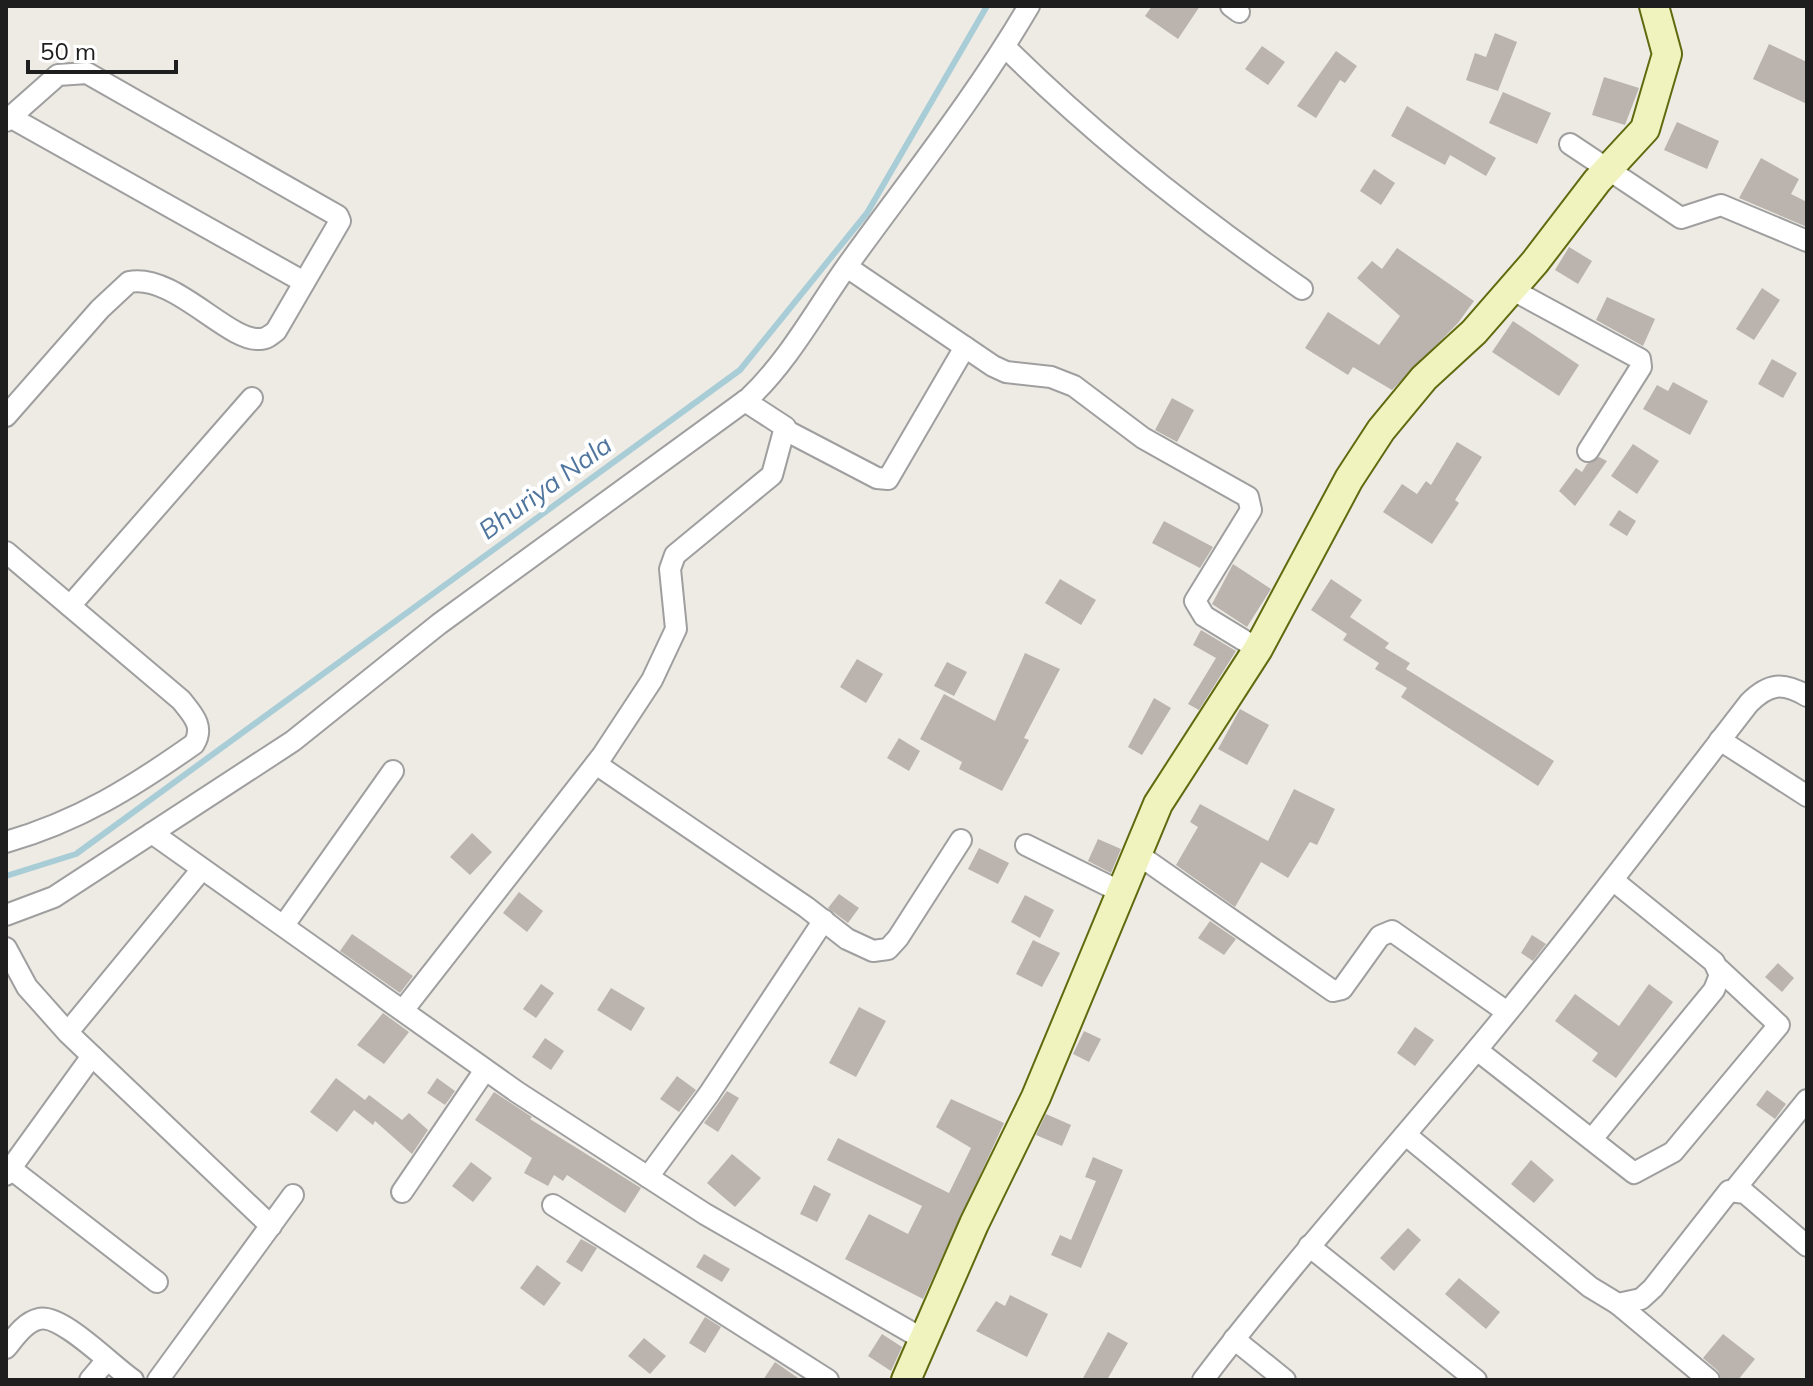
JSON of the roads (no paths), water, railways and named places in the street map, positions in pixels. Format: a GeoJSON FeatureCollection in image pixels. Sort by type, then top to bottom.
{"type":"FeatureCollection","features":[{"type":"Feature","properties":{"kind":"street"},"geometry":{"type":"LineString","coordinates":[[6,915],[54,897],[293,741],[439,624],[745,401],[788,354],[847,267],[929,158],[1005,47],[1029,6]]}},
{"type":"Feature","properties":{"kind":"street"},"geometry":{"type":"LineString","coordinates":[[906,1380],[921,1338],[1036,1097],[1136,853],[1170,783],[1211,726],[1258,649],[1349,479],[1381,430],[1406,398],[1457,350],[1511,289],[1645,129],[1663,77],[1667,48],[1656,21],[1654,6]]}},
{"type":"Feature","properties":{"kind":"street"},"geometry":{"type":"LineString","coordinates":[[1005,47],[1092,129],[1178,201],[1302,289]]}},
{"type":"Feature","properties":{"kind":"street"},"geometry":{"type":"LineString","coordinates":[[6,416],[100,309],[129,282],[152,282],[248,337],[260,339],[276,331],[338,226],[338,216],[101,80],[75,71],[58,75],[8,119],[304,282]]}},
{"type":"Feature","properties":{"kind":"street"},"geometry":{"type":"LineString","coordinates":[[1570,144],[1681,218],[1721,205],[1807,241]]}},
{"type":"Feature","properties":{"kind":"street"},"geometry":{"type":"LineString","coordinates":[[847,267],[1006,372],[1051,377],[1074,386],[1143,438],[1248,497],[1251,510],[1195,601],[1204,616],[1258,649]]}},
{"type":"Feature","properties":{"kind":"street"},"geometry":{"type":"LineString","coordinates":[[1511,289],[1640,359],[1641,367],[1588,451]]}},
{"type":"Feature","properties":{"kind":"street"},"geometry":{"type":"LineString","coordinates":[[745,401],[782,421],[787,431],[877,478],[888,479],[965,347]]}},
{"type":"Feature","properties":{"kind":"street"},"geometry":{"type":"LineString","coordinates":[[70,606],[252,398]]}},
{"type":"Feature","properties":{"kind":"street"},"geometry":{"type":"LineString","coordinates":[[404,1009],[596,764],[670,649],[676,629],[672,560],[772,475],[787,431]]}},
{"type":"Feature","properties":{"kind":"street"},"geometry":{"type":"LineString","coordinates":[[6,552],[181,700],[196,719],[199,736],[194,744],[127,791],[44,831],[6,842]]}},
{"type":"Feature","properties":{"kind":"street"},"geometry":{"type":"LineString","coordinates":[[1203,1380],[1309,1246],[1406,1135],[1614,881],[1749,703],[1771,686],[1790,686],[1807,696]]}},
{"type":"Feature","properties":{"kind":"street"},"geometry":{"type":"LineString","coordinates":[[1720,740],[1807,796]]}},
{"type":"Feature","properties":{"kind":"street"},"geometry":{"type":"LineString","coordinates":[[596,764],[824,920],[847,939],[873,951],[888,949],[961,840]]}},
{"type":"Feature","properties":{"kind":"street"},"geometry":{"type":"LineString","coordinates":[[284,925],[393,771]]}},
{"type":"Feature","properties":{"kind":"street"},"geometry":{"type":"LineString","coordinates":[[152,833],[404,1009],[485,1070],[705,1214],[921,1338]]}},
{"type":"Feature","properties":{"kind":"street"},"geometry":{"type":"LineString","coordinates":[[1026,845],[1121,892]]}},
{"type":"Feature","properties":{"kind":"street"},"geometry":{"type":"LineString","coordinates":[[1136,853],[1333,991],[1342,989],[1380,936],[1392,931],[1507,1012]]}},
{"type":"Feature","properties":{"kind":"street"},"geometry":{"type":"LineString","coordinates":[[68,1032],[202,869]]}},
{"type":"Feature","properties":{"kind":"street"},"geometry":{"type":"LineString","coordinates":[[1477,1050],[1634,1173],[1673,1152],[1779,1025],[1719,969],[1614,881]]}},
{"type":"Feature","properties":{"kind":"street"},"geometry":{"type":"LineString","coordinates":[[648,1177],[709,1094],[824,920]]}},
{"type":"Feature","properties":{"kind":"street"},"geometry":{"type":"LineString","coordinates":[[6,948],[27,987],[68,1032],[271,1226]]}},
{"type":"Feature","properties":{"kind":"street"},"geometry":{"type":"LineString","coordinates":[[1592,1139],[1714,990],[1719,981],[1719,969]]}},
{"type":"Feature","properties":{"kind":"street"},"geometry":{"type":"LineString","coordinates":[[92,1056],[7,1169],[157,1282]]}},
{"type":"Feature","properties":{"kind":"street"},"geometry":{"type":"LineString","coordinates":[[402,1192],[485,1070]]}},
{"type":"Feature","properties":{"kind":"street"},"geometry":{"type":"LineString","coordinates":[[1618,1304],[1641,1299],[1653,1288],[1725,1195],[1735,1189],[1807,1100]]}},
{"type":"Feature","properties":{"kind":"street"},"geometry":{"type":"LineString","coordinates":[[1406,1135],[1590,1287],[1618,1304],[1709,1380]]}},
{"type":"Feature","properties":{"kind":"street"},"geometry":{"type":"LineString","coordinates":[[1735,1189],[1807,1245]]}},
{"type":"Feature","properties":{"kind":"street"},"geometry":{"type":"LineString","coordinates":[[158,1380],[293,1195]]}},
{"type":"Feature","properties":{"kind":"street"},"geometry":{"type":"LineString","coordinates":[[553,1205],[828,1380]]}},
{"type":"Feature","properties":{"kind":"street"},"geometry":{"type":"LineString","coordinates":[[1309,1246],[1476,1380]]}},
{"type":"Feature","properties":{"kind":"street"},"geometry":{"type":"LineString","coordinates":[[6,1348],[36,1319],[51,1317],[66,1325],[106,1361],[133,1380]]}},
{"type":"Feature","properties":{"kind":"street"},"geometry":{"type":"LineString","coordinates":[[1234,1339],[1285,1380]]}},
{"type":"Feature","properties":{"kind":"street"},"geometry":{"type":"LineString","coordinates":[[90,1380],[106,1361]]}},
{"type":"Feature","properties":{"kind":"waterway","name":"Bhuriya Nala"},"geometry":{"type":"LineString","coordinates":[[6,876],[76,854],[740,370],[867,213],[987,6]]}}]}
